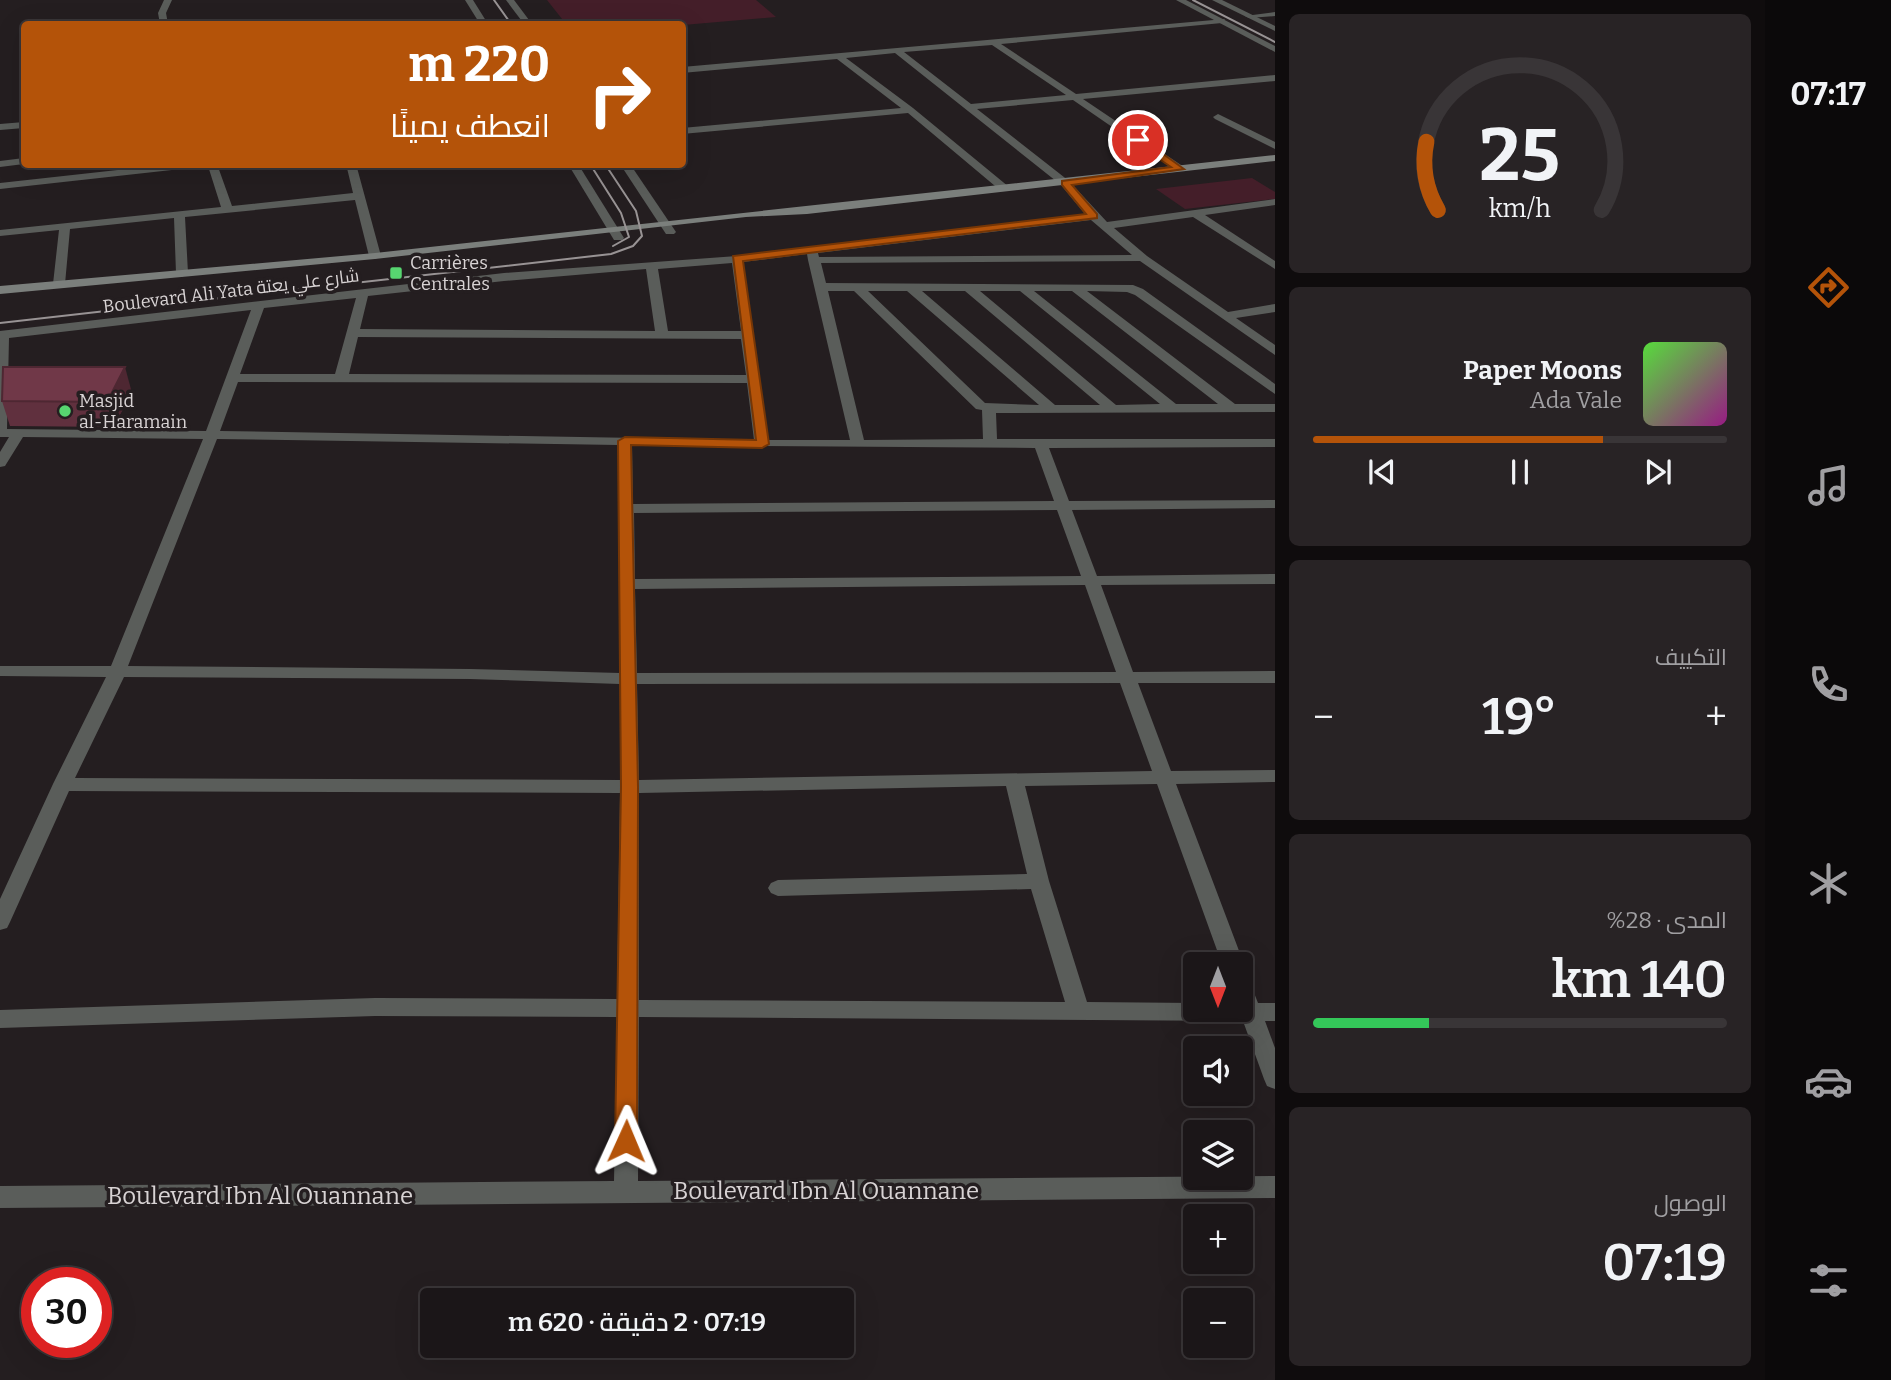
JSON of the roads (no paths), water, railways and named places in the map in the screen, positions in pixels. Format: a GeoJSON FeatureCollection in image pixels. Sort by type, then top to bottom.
{"type":"FeatureCollection","features":[{"type":"Feature","properties":{"kind":"main road","name":"Boulevard Ali Yata شارع علي يعتة"},"geometry":{"type":"LineString","coordinates":[[0,301],[378,266],[667,228],[754,223],[807,211],[1275,158]]}},
{"type":"Feature","properties":{"kind":"main road","name":"Boulevard Ali Yata شارع علي يعتة"},"geometry":{"type":"LineString","coordinates":[[0,290],[616,234]]}},
{"type":"Feature","properties":{"kind":"street"},"geometry":{"type":"LineString","coordinates":[[163,21],[162,13],[168,0]]}},
{"type":"Feature","properties":{"kind":"street"},"geometry":{"type":"LineString","coordinates":[[469,0],[483,21]]}},
{"type":"Feature","properties":{"kind":"street"},"geometry":{"type":"LineString","coordinates":[[510,0],[526,21]]}},
{"type":"Feature","properties":{"kind":"street"},"geometry":{"type":"LineString","coordinates":[[1180,0],[1275,49]]}},
{"type":"Feature","properties":{"kind":"street"},"geometry":{"type":"LineString","coordinates":[[1216,0],[1275,29]]}},
{"type":"Feature","properties":{"kind":"street"},"geometry":{"type":"LineString","coordinates":[[1249,16],[1275,14]]}},
{"type":"Feature","properties":{"kind":"street"},"geometry":{"type":"LineString","coordinates":[[686,70],[1222,21]]}},
{"type":"Feature","properties":{"kind":"street"},"geometry":{"type":"LineString","coordinates":[[995,43],[1180,169]]}},
{"type":"Feature","properties":{"kind":"street"},"geometry":{"type":"LineString","coordinates":[[897,51],[1065,183],[1093,216],[1143,258],[1275,351]]}},
{"type":"Feature","properties":{"kind":"street"},"geometry":{"type":"LineString","coordinates":[[840,57],[910,110],[1005,190]]}},
{"type":"Feature","properties":{"kind":"street"},"geometry":{"type":"LineString","coordinates":[[971,107],[1275,78]]}},
{"type":"Feature","properties":{"kind":"street"},"geometry":{"type":"LineString","coordinates":[[686,131],[910,110]]}},
{"type":"Feature","properties":{"kind":"street"},"geometry":{"type":"LineString","coordinates":[[1217,117],[1275,146]]}},
{"type":"Feature","properties":{"kind":"street"},"geometry":{"type":"LineString","coordinates":[[0,128],[21,125]]}},
{"type":"Feature","properties":{"kind":"street"},"geometry":{"type":"LineString","coordinates":[[0,164],[21,162]]}},
{"type":"Feature","properties":{"kind":"street"},"geometry":{"type":"LineString","coordinates":[[0,186],[134,168]]}},
{"type":"Feature","properties":{"kind":"street"},"geometry":{"type":"LineString","coordinates":[[213,168],[227,208]]}},
{"type":"Feature","properties":{"kind":"street"},"geometry":{"type":"LineString","coordinates":[[352,168],[375,256]]}},
{"type":"Feature","properties":{"kind":"street"},"geometry":{"type":"LineString","coordinates":[[575,168],[616,234]]}},
{"type":"Feature","properties":{"kind":"street"},"geometry":{"type":"LineString","coordinates":[[628,168],[667,228]]}},
{"type":"Feature","properties":{"kind":"street"},"geometry":{"type":"LineString","coordinates":[[0,233],[227,208],[360,197]]}},
{"type":"Feature","properties":{"kind":"street"},"geometry":{"type":"LineString","coordinates":[[1106,226],[1275,202]]}},
{"type":"Feature","properties":{"kind":"street"},"geometry":{"type":"LineString","coordinates":[[1194,213],[1275,265]]}},
{"type":"Feature","properties":{"kind":"street"},"geometry":{"type":"LineString","coordinates":[[179,214],[182,273]]}},
{"type":"Feature","properties":{"kind":"street","name":"Boulevard Ali Yata شارع علي يعتة"},"geometry":{"type":"LineString","coordinates":[[2,335],[363,293],[652,264],[813,255],[1093,216]]}},
{"type":"Feature","properties":{"kind":"street"},"geometry":{"type":"LineString","coordinates":[[59,284],[65,227]]}},
{"type":"Feature","properties":{"kind":"street"},"geometry":{"type":"LineString","coordinates":[[1253,251],[1275,247]]}},
{"type":"Feature","properties":{"kind":"street"},"geometry":{"type":"LineString","coordinates":[[858,443],[813,255],[1143,258]]}},
{"type":"Feature","properties":{"kind":"street"},"geometry":{"type":"LineString","coordinates":[[737,259],[762,444]]}},
{"type":"Feature","properties":{"kind":"street"},"geometry":{"type":"LineString","coordinates":[[652,264],[663,333]]}},
{"type":"Feature","properties":{"kind":"street"},"geometry":{"type":"LineString","coordinates":[[821,287],[1123,288],[1139,292],[1275,390]]}},
{"type":"Feature","properties":{"kind":"street"},"geometry":{"type":"LineString","coordinates":[[857,287],[976,403],[989,408],[1275,408]]}},
{"type":"Feature","properties":{"kind":"street"},"geometry":{"type":"LineString","coordinates":[[910,287],[1052,409]]}},
{"type":"Feature","properties":{"kind":"street"},"geometry":{"type":"LineString","coordinates":[[969,288],[1114,409]]}},
{"type":"Feature","properties":{"kind":"street"},"geometry":{"type":"LineString","coordinates":[[1023,288],[1174,409]]}},
{"type":"Feature","properties":{"kind":"street"},"geometry":{"type":"LineString","coordinates":[[1074,288],[1232,408]]}},
{"type":"Feature","properties":{"kind":"street"},"geometry":{"type":"LineString","coordinates":[[341,378],[363,293]]}},
{"type":"Feature","properties":{"kind":"street"},"geometry":{"type":"LineString","coordinates":[[0,922],[62,784],[118,671],[212,434],[259,305]]}},
{"type":"Feature","properties":{"kind":"street"},"geometry":{"type":"LineString","coordinates":[[1226,316],[1275,308]]}},
{"type":"Feature","properties":{"kind":"street"},"geometry":{"type":"LineString","coordinates":[[353,333],[748,335]]}},
{"type":"Feature","properties":{"kind":"street"},"geometry":{"type":"LineString","coordinates":[[2,335],[0,433],[762,444],[1275,443]]}},
{"type":"Feature","properties":{"kind":"street"},"geometry":{"type":"LineString","coordinates":[[233,378],[754,379]]}},
{"type":"Feature","properties":{"kind":"street"},"geometry":{"type":"LineString","coordinates":[[989,408],[989,443]]}},
{"type":"Feature","properties":{"kind":"street"},"geometry":{"type":"LineString","coordinates":[[0,463],[19,433]]}},
{"type":"Feature","properties":{"kind":"street"},"geometry":{"type":"LineString","coordinates":[[625,441],[630,787],[625,1193]]}},
{"type":"Feature","properties":{"kind":"street"},"geometry":{"type":"LineString","coordinates":[[1040,443],[1228,952]]}},
{"type":"Feature","properties":{"kind":"street"},"geometry":{"type":"LineString","coordinates":[[627,509],[1275,504]]}},
{"type":"Feature","properties":{"kind":"street"},"geometry":{"type":"LineString","coordinates":[[628,584],[1275,579]]}},
{"type":"Feature","properties":{"kind":"street"},"geometry":{"type":"LineString","coordinates":[[0,671],[470,674],[627,680],[1275,677]]}},
{"type":"Feature","properties":{"kind":"street"},"geometry":{"type":"LineString","coordinates":[[62,784],[630,787],[1275,776]]}},
{"type":"Feature","properties":{"kind":"street"},"geometry":{"type":"LineString","coordinates":[[1014,780],[1039,881],[1079,1012]]}},
{"type":"Feature","properties":{"kind":"street"},"geometry":{"type":"LineString","coordinates":[[778,888],[1039,881]]}},
{"type":"Feature","properties":{"kind":"street"},"geometry":{"type":"LineString","coordinates":[[0,1019],[374,1007],[1183,1012]]}},
{"type":"Feature","properties":{"kind":"street"},"geometry":{"type":"LineString","coordinates":[[1253,1012],[1275,1012]]}},
{"type":"Feature","properties":{"kind":"street"},"geometry":{"type":"LineString","coordinates":[[1253,1020],[1275,1079]]}},
{"type":"Feature","properties":{"kind":"street","name":"Boulevard Ibn Al Ouannane"},"geometry":{"type":"LineString","coordinates":[[0,1197],[1275,1187]]}},
{"type":"Feature","properties":{"kind":"tram line"},"geometry":{"type":"LineString","coordinates":[[494,0],[509,21]]}},
{"type":"Feature","properties":{"kind":"tram line"},"geometry":{"type":"LineString","coordinates":[[1193,0],[1275,42]]}},
{"type":"Feature","properties":{"kind":"tram line"},"geometry":{"type":"LineString","coordinates":[[593,168],[621,213],[629,237],[613,246]]}},
{"type":"Feature","properties":{"kind":"tram line"},"geometry":{"type":"LineString","coordinates":[[0,323],[611,254],[633,246],[642,236],[636,211],[608,168]]}},
{"type":"Feature","properties":{"kind":"place","name":"Carrières Centrales"},"geometry":{"type":"Point","coordinates":[396,273]}},
{"type":"Feature","properties":{"kind":"place","name":"Masjid al-Haramain"},"geometry":{"type":"Point","coordinates":[65,411]}}]}
